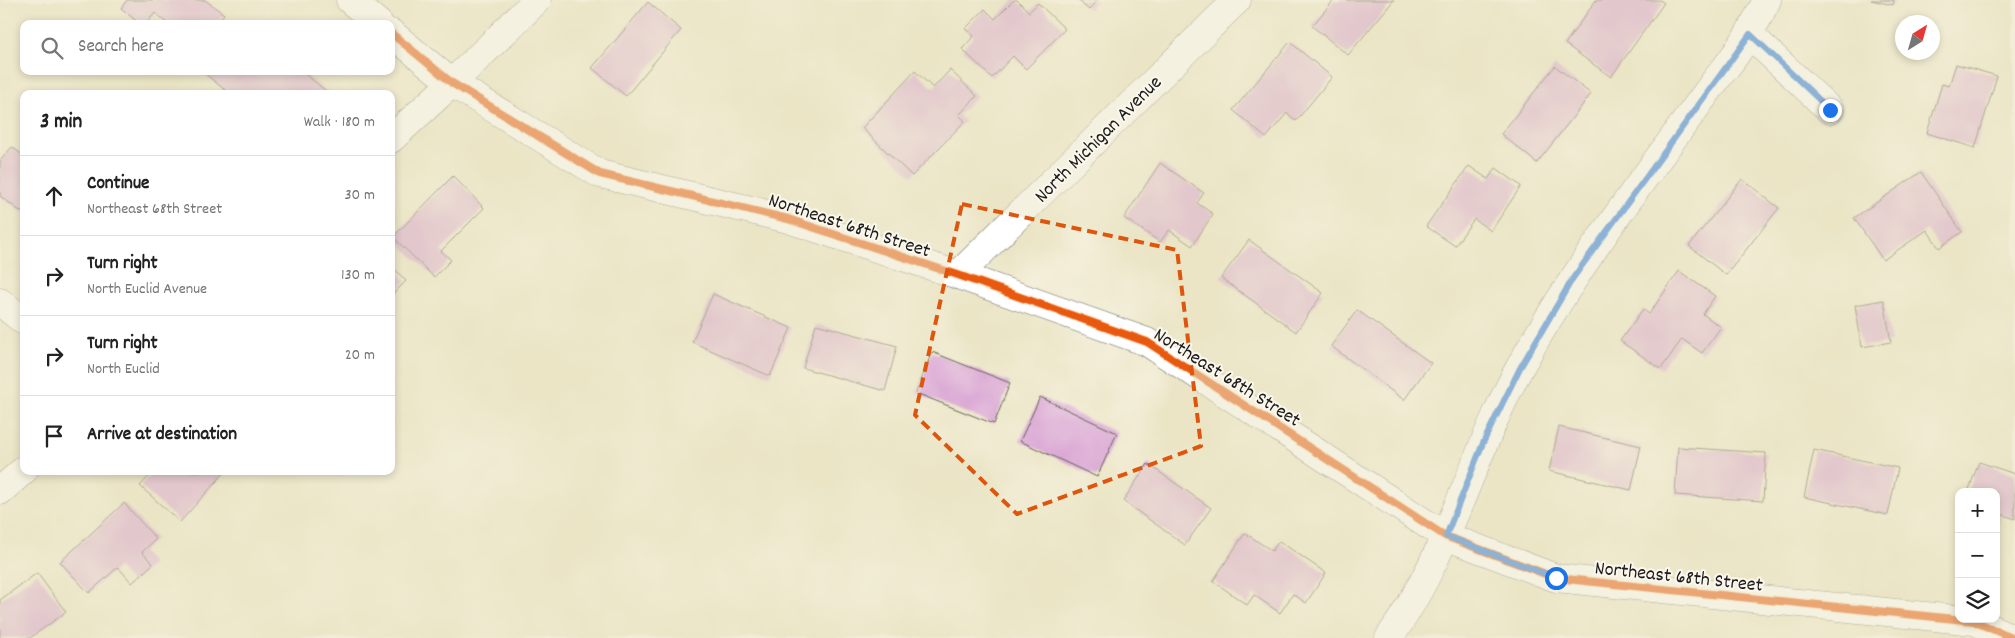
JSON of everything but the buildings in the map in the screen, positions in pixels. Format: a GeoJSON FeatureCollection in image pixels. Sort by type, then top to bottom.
{"type":"FeatureCollection","features":[{"type":"Feature","properties":{"kind":"street"},"geometry":{"type":"LineString","coordinates":[[350,0],[374,20]]}},
{"type":"Feature","properties":{"kind":"street"},"geometry":{"type":"LineString","coordinates":[[395,135],[537,0]]}},
{"type":"Feature","properties":{"kind":"street","name":"North Michigan Avenue"},"geometry":{"type":"LineString","coordinates":[[958,276],[1237,0]]}},
{"type":"Feature","properties":{"kind":"street"},"geometry":{"type":"LineString","coordinates":[[1388,638],[1426,576],[1446,536],[1487,434],[1520,368],[1573,278],[1750,34],[1767,0]]}},
{"type":"Feature","properties":{"kind":"street"},"geometry":{"type":"LineString","coordinates":[[1750,34],[1830,110]]}},
{"type":"Feature","properties":{"kind":"street","name":"Northeast 68th Street"},"geometry":{"type":"LineString","coordinates":[[395,37],[452,83],[600,174],[788,219],[1147,342],[1446,536],[1556,578],[1974,621],[2013,638]]}},
{"type":"Feature","properties":{"kind":"street"},"geometry":{"type":"LineString","coordinates":[[0,302],[20,318]]}},
{"type":"Feature","properties":{"kind":"street"},"geometry":{"type":"LineString","coordinates":[[0,491],[20,474]]}},
{"type":"Feature","properties":{"kind":"highlighted area"},"geometry":{"type":"Polygon","coordinates":[[[962,204],[1177,250],[1201,446],[1017,514],[915,415],[962,204]]]}},
{"type":"Feature","properties":{"kind":"cycle path"},"geometry":{"type":"LineString","coordinates":[[395,36],[452,83],[600,174],[788,219],[958,275],[1147,342],[1445,536],[1556,578],[1974,621],[2013,638]]}},
{"type":"Feature","properties":{"kind":"route"},"geometry":{"type":"LineString","coordinates":[[1556,578],[1446,536],[1483,443],[1520,368],[1573,278],[1750,34],[1830,110]]}}]}
